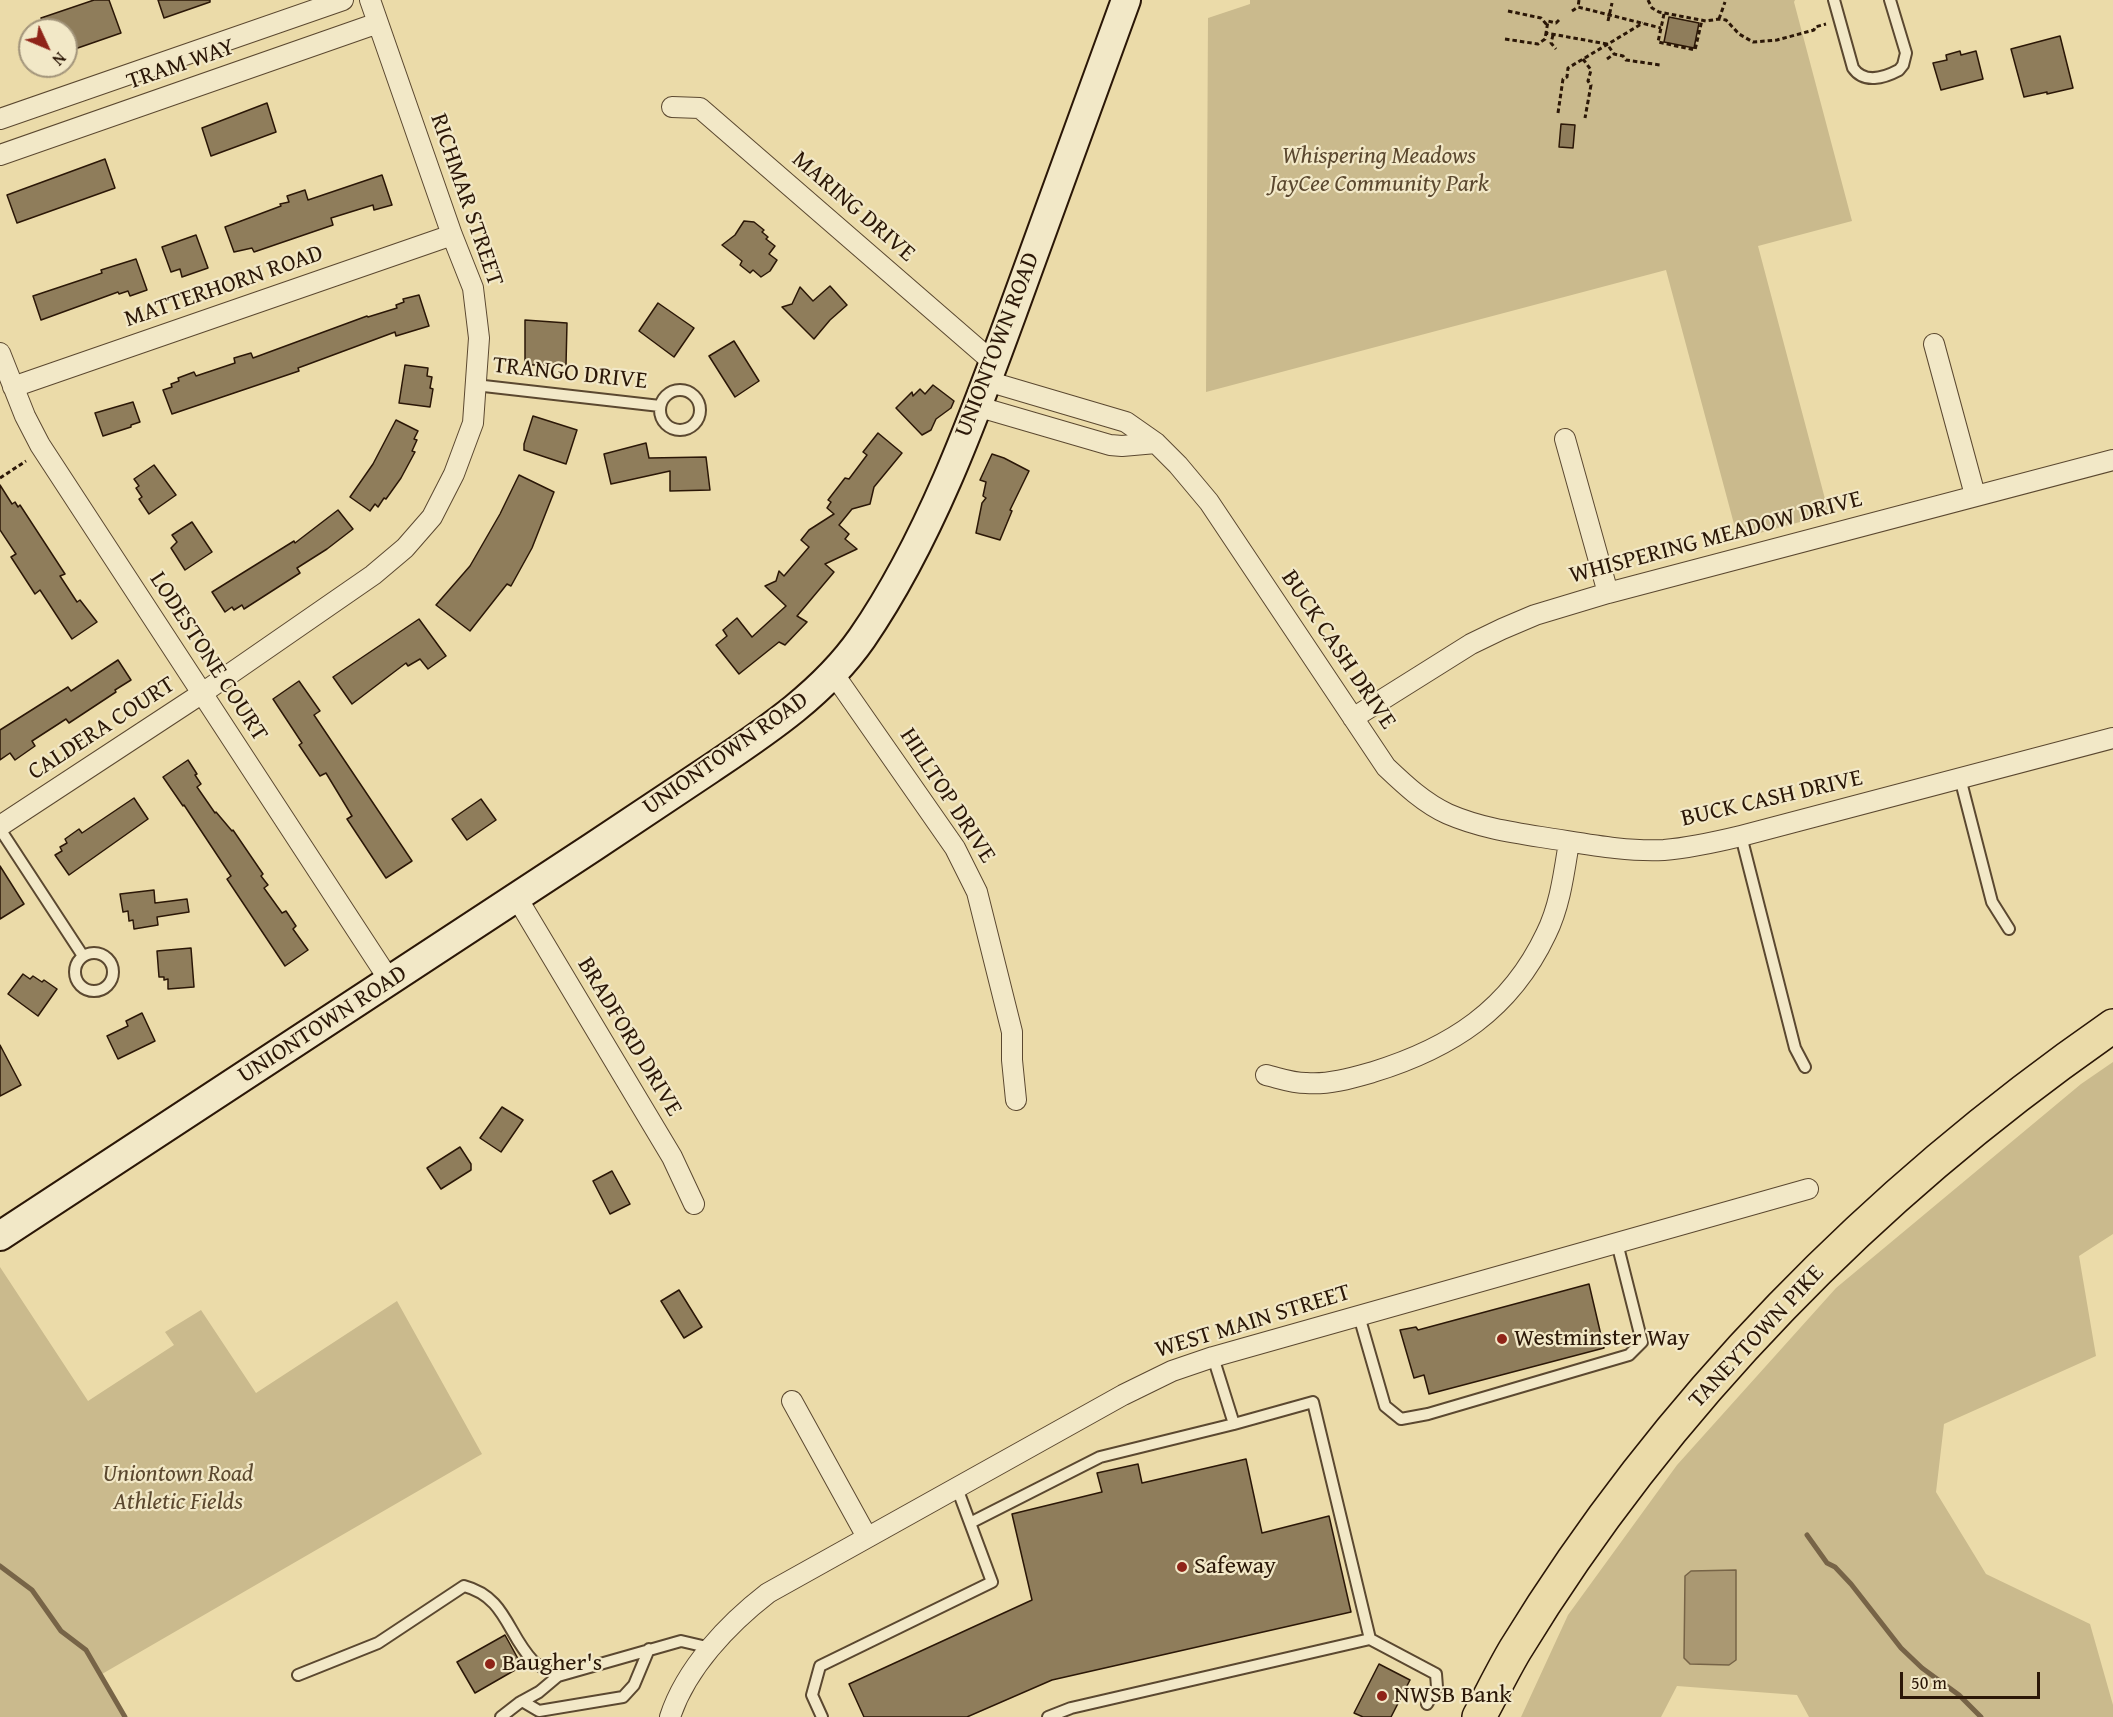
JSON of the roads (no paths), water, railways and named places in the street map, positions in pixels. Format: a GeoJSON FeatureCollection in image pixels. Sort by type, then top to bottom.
{"type":"FeatureCollection","features":[{"type":"Feature","properties":{"kind":"highway","name":"TANEYTOWN PIKE"},"geometry":{"type":"LineString","coordinates":[[1479,1717],[1513,1652],[1550,1594],[1608,1512],[1661,1444],[1743,1348],[1825,1263],[1953,1146],[2049,1071],[2113,1026]]}},
{"type":"Feature","properties":{"kind":"main road","name":"UNIONTOWN ROAD"},"geometry":{"type":"LineString","coordinates":[[0,1236],[517,898],[756,738],[809,697],[833,673],[860,642],[902,570],[947,477],[986,384],[1126,0]]}},
{"type":"Feature","properties":{"kind":"street","name":"TRAM WAY"},"geometry":{"type":"LineString","coordinates":[[0,119],[343,0]]}},
{"type":"Feature","properties":{"kind":"street","name":"RICHMAR STREET"},"geometry":{"type":"LineString","coordinates":[[201,694],[343,597],[405,548],[432,517],[454,474],[473,423],[479,338],[473,288],[452,235],[370,0]]}},
{"type":"Feature","properties":{"kind":"street","name":"TRAM WAY"},"geometry":{"type":"LineString","coordinates":[[0,155],[378,23]]}},
{"type":"Feature","properties":{"kind":"street","name":"MARING DRIVE"},"geometry":{"type":"LineString","coordinates":[[672,107],[700,108],[986,384]]}},
{"type":"Feature","properties":{"kind":"street","name":"MATTERHORN ROAD"},"geometry":{"type":"LineString","coordinates":[[13,387],[452,235]]}},
{"type":"Feature","properties":{"kind":"street"},"geometry":{"type":"LineString","coordinates":[[1934,344],[1975,495]]}},
{"type":"Feature","properties":{"kind":"street","name":"LODESTONE COURT"},"geometry":{"type":"LineString","coordinates":[[0,353],[25,416],[40,445],[390,981]]}},
{"type":"Feature","properties":{"kind":"street"},"geometry":{"type":"LineString","coordinates":[[986,384],[1110,445],[1156,442]]}},
{"type":"Feature","properties":{"kind":"street","name":"BUCK CASH DRIVE"},"geometry":{"type":"LineString","coordinates":[[986,384],[1126,422],[1156,442],[1209,502],[1386,767],[1422,799],[1447,813],[1475,824],[1505,832],[1632,849],[1664,850],[1702,845],[2113,738]]}},
{"type":"Feature","properties":{"kind":"street"},"geometry":{"type":"LineString","coordinates":[[1565,439],[1608,593]]}},
{"type":"Feature","properties":{"kind":"street","name":"WHISPERING MEADOW DRIVE"},"geometry":{"type":"LineString","coordinates":[[1353,718],[1471,644],[1535,615],[1608,593],[2113,460]]}},
{"type":"Feature","properties":{"kind":"street","name":"HILLTOP DRIVE"},"geometry":{"type":"LineString","coordinates":[[833,673],[955,848],[974,884],[1012,1032],[1016,1100]]}},
{"type":"Feature","properties":{"kind":"street","name":"CALDERA COURT"},"geometry":{"type":"LineString","coordinates":[[0,827],[201,694]]}},
{"type":"Feature","properties":{"kind":"street"},"geometry":{"type":"LineString","coordinates":[[1266,1075],[1305,1083],[1323,1083],[1354,1077],[1417,1057],[1469,1028],[1506,993],[1536,954],[1556,907],[1569,842]]}},
{"type":"Feature","properties":{"kind":"street","name":"BRADFORD DRIVE"},"geometry":{"type":"LineString","coordinates":[[517,898],[672,1157],[694,1204]]}},
{"type":"Feature","properties":{"kind":"street","name":"WEST MAIN STREET"},"geometry":{"type":"LineString","coordinates":[[669,1717],[675,1701],[711,1648],[742,1613],[768,1593],[1123,1395],[1172,1371],[1213,1357],[1808,1189]]}},
{"type":"Feature","properties":{"kind":"street"},"geometry":{"type":"LineString","coordinates":[[792,1401],[867,1537]]}},
{"type":"Feature","properties":{"kind":"lane"},"geometry":{"type":"LineString","coordinates":[[1834,0],[1853,68],[1860,76],[1871,79],[1899,70],[1905,59],[1906,53],[1890,0]]}},
{"type":"Feature","properties":{"kind":"lane","name":"TRANGO DRIVE"},"geometry":{"type":"LineString","coordinates":[[475,385],[660,406]]}},
{"type":"Feature","properties":{"kind":"lane"},"geometry":{"type":"LineString","coordinates":[[1960,778],[1992,902],[2009,929]]}},
{"type":"Feature","properties":{"kind":"lane"},"geometry":{"type":"LineString","coordinates":[[0,827],[83,956]]}},
{"type":"Feature","properties":{"kind":"lane"},"geometry":{"type":"LineString","coordinates":[[1741,836],[1796,1048],[1805,1067]]}},
{"type":"Feature","properties":{"kind":"lane"},"geometry":{"type":"LineString","coordinates":[[1359,1316],[1385,1406],[1401,1419],[1428,1414],[1629,1355],[1642,1342],[1617,1243]]}},
{"type":"Feature","properties":{"kind":"lane"},"geometry":{"type":"LineString","coordinates":[[1213,1357],[1234,1424]]}},
{"type":"Feature","properties":{"kind":"lane"},"geometry":{"type":"LineString","coordinates":[[970,1523],[1100,1457],[1313,1402],[1370,1639]]}},
{"type":"Feature","properties":{"kind":"lane"},"geometry":{"type":"LineString","coordinates":[[822,1717],[812,1695],[820,1666],[992,1582],[957,1488]]}},
{"type":"Feature","properties":{"kind":"lane"},"geometry":{"type":"LineString","coordinates":[[298,1675],[378,1643],[464,1586],[477,1589],[489,1598],[503,1613],[534,1662],[558,1676]]}},
{"type":"Feature","properties":{"kind":"lane"},"geometry":{"type":"LineString","coordinates":[[1048,1717],[1071,1708],[1370,1639],[1436,1674],[1437,1687],[1427,1704]]}},
{"type":"Feature","properties":{"kind":"lane"},"geometry":{"type":"LineString","coordinates":[[501,1717],[558,1676],[681,1641],[711,1648]]}},
{"type":"Feature","properties":{"kind":"lane"},"geometry":{"type":"LineString","coordinates":[[522,1701],[539,1711],[623,1697],[634,1685],[649,1649]]}},
{"type":"Feature","properties":{"kind":"waterway"},"geometry":{"type":"LineString","coordinates":[[1807,1535],[1827,1563],[1835,1567],[1851,1584],[1901,1648],[1922,1668],[1959,1695],[1981,1717]]}},
{"type":"Feature","properties":{"kind":"waterway"},"geometry":{"type":"LineString","coordinates":[[0,1566],[32,1590],[61,1631],[86,1650],[125,1717]]}},
{"type":"Feature","properties":{"kind":"place","name":"Westminster Way"},"geometry":{"type":"Point","coordinates":[1502,1339]}},
{"type":"Feature","properties":{"kind":"place","name":"Safeway"},"geometry":{"type":"Point","coordinates":[1182,1567]}},
{"type":"Feature","properties":{"kind":"place","name":"Baugher's"},"geometry":{"type":"Point","coordinates":[490,1664]}},
{"type":"Feature","properties":{"kind":"place","name":"NWSB Bank"},"geometry":{"type":"Point","coordinates":[1382,1696]}},
{"type":"Feature","properties":{"kind":"park label","name":"Whispering Meadows JayCee Community Park"},"geometry":{"type":"Point","coordinates":[1379,171]}},
{"type":"Feature","properties":{"kind":"park label","name":"Uniontown Road Athletic Fields"},"geometry":{"type":"Point","coordinates":[178,1489]}}]}
